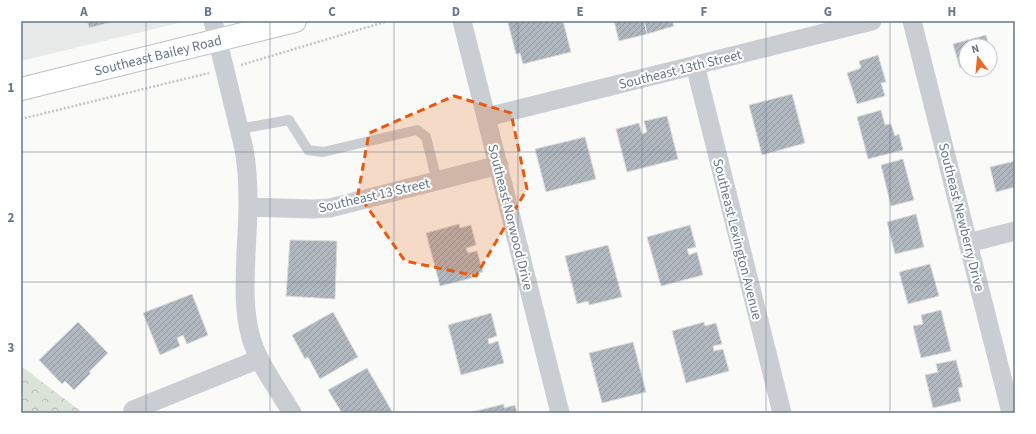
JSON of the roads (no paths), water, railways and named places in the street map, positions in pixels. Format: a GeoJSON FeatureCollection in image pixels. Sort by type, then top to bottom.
{"type":"FeatureCollection","features":[{"type":"Feature","properties":{"kind":"main road","name":"Southeast Bailey Road"},"geometry":{"type":"LineString","coordinates":[[21,89],[215,31],[294,21]]}},
{"type":"Feature","properties":{"kind":"street","name":"Southeast Norwood Drive"},"geometry":{"type":"LineString","coordinates":[[462,21],[560,413]]}},
{"type":"Feature","properties":{"kind":"street","name":"Southeast 13th Street"},"geometry":{"type":"LineString","coordinates":[[487,117],[872,21]]}},
{"type":"Feature","properties":{"kind":"street","name":"Southeast Newberry Drive"},"geometry":{"type":"LineString","coordinates":[[912,21],[1011,413]]}},
{"type":"Feature","properties":{"kind":"street"},"geometry":{"type":"LineString","coordinates":[[215,31],[240,129],[247,166],[248,207],[244,296],[247,317],[252,339],[259,359],[292,413]]}},
{"type":"Feature","properties":{"kind":"street","name":"Southeast Lexington Avenue"},"geometry":{"type":"LineString","coordinates":[[695,65],[782,413]]}},
{"type":"Feature","properties":{"kind":"street","name":"Southeast 13 Street"},"geometry":{"type":"LineString","coordinates":[[248,207],[313,209],[330,208],[499,166]]}},
{"type":"Feature","properties":{"kind":"street"},"geometry":{"type":"LineString","coordinates":[[968,243],[1015,231]]}},
{"type":"Feature","properties":{"kind":"street"},"geometry":{"type":"LineString","coordinates":[[133,410],[259,359]]}},
{"type":"Feature","properties":{"kind":"lane"},"geometry":{"type":"LineString","coordinates":[[240,129],[289,120],[308,150],[323,152],[417,130],[426,137],[437,181]]}}]}
